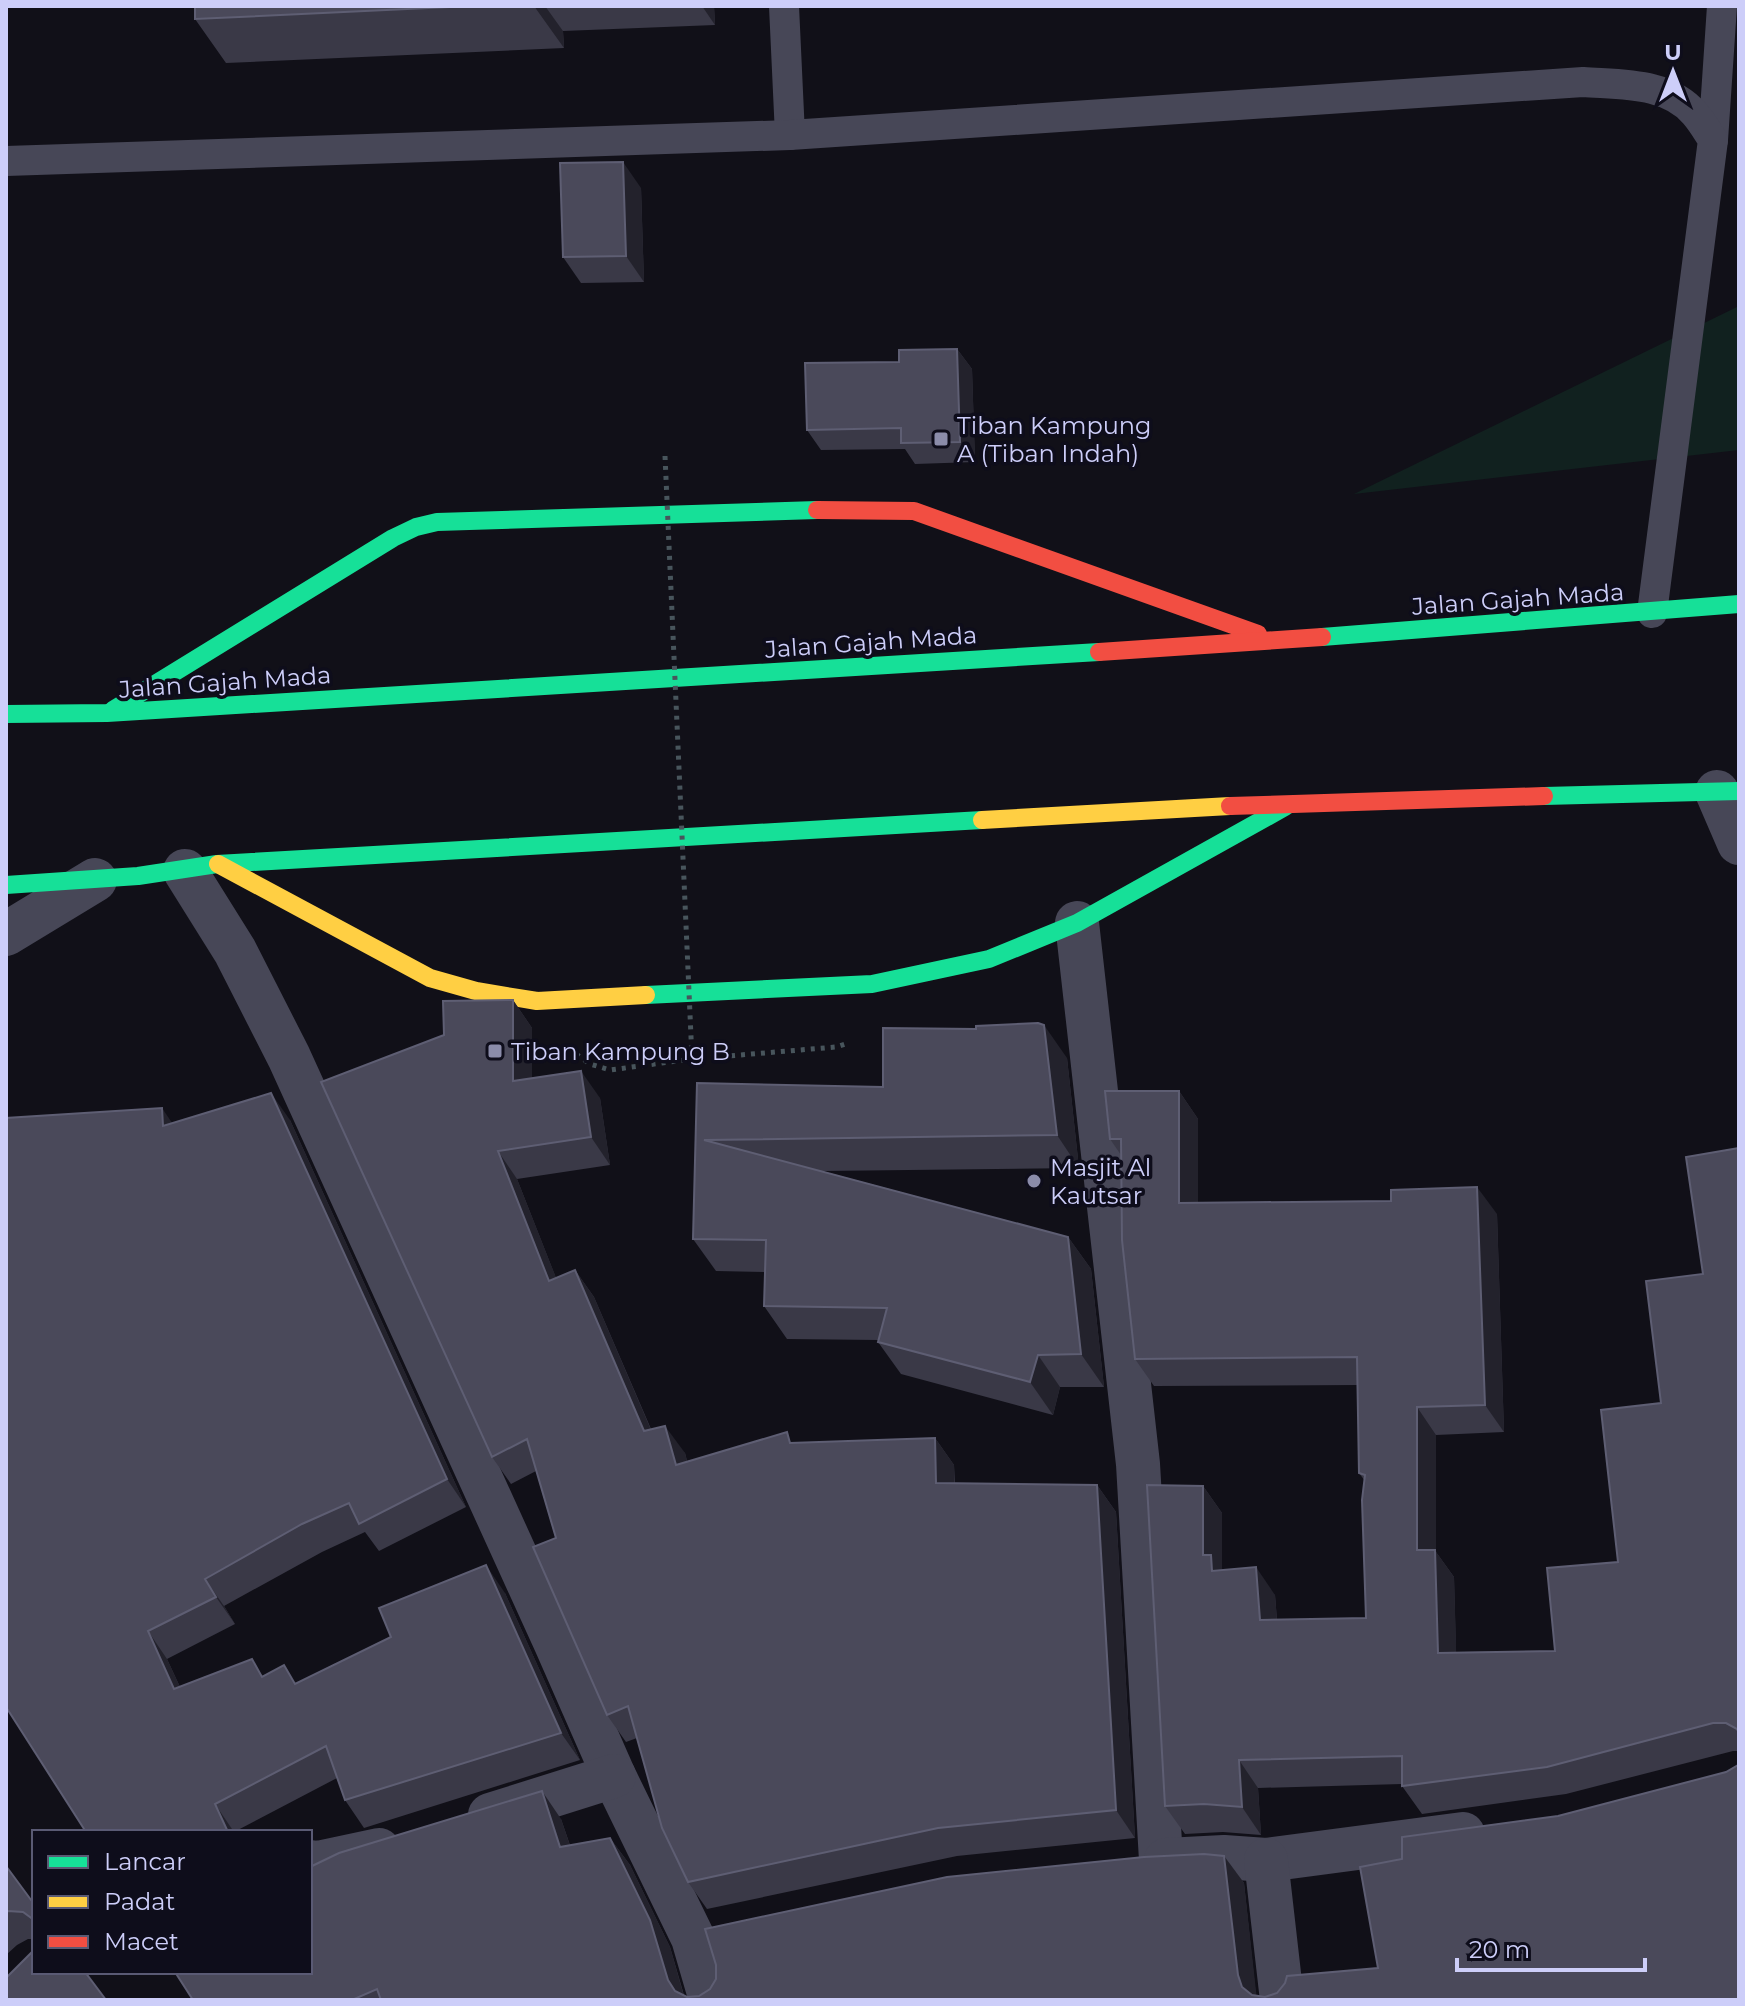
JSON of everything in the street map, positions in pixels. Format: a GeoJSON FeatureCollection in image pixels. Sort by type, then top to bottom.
{"type":"FeatureCollection","features":[{"type":"Feature","properties":{"kind":"highway"},"geometry":{"type":"LineString","coordinates":[[107,713],[393,538],[416,527],[437,522],[701,512],[914,511],[1276,641]]}},
{"type":"Feature","properties":{"kind":"highway","name":"Jalan Gajah Mada"},"geometry":{"type":"LineString","coordinates":[[8,711],[107,713],[1276,641],[1739,604]]}},
{"type":"Feature","properties":{"kind":"highway"},"geometry":{"type":"LineString","coordinates":[[6,885],[95,880],[201,867],[1294,802],[1728,792]]}},
{"type":"Feature","properties":{"kind":"highway"},"geometry":{"type":"LineString","coordinates":[[201,867],[430,978],[476,991],[537,1001],[872,984],[989,959],[1077,923],[1294,802]]}},
{"type":"Feature","properties":{"kind":"street"},"geometry":{"type":"LineString","coordinates":[[1728,792],[1739,843]]}},
{"type":"Feature","properties":{"kind":"street"},"geometry":{"type":"LineString","coordinates":[[201,867],[235,951],[289,1057],[614,1776],[693,1938],[711,2000]]}},
{"type":"Feature","properties":{"kind":"street"},"geometry":{"type":"LineString","coordinates":[[6,934],[95,880]]}},
{"type":"Feature","properties":{"kind":"street"},"geometry":{"type":"LineString","coordinates":[[1077,923],[1138,1464],[1161,1860]]}},
{"type":"Feature","properties":{"kind":"street"},"geometry":{"type":"LineString","coordinates":[[312,1862],[361,1855],[614,1776]]}},
{"type":"Feature","properties":{"kind":"street"},"geometry":{"type":"LineString","coordinates":[[1115,1865],[1224,1857],[1266,1860],[1495,1829]]}},
{"type":"Feature","properties":{"kind":"street"},"geometry":{"type":"LineString","coordinates":[[1266,1860],[1282,2000]]}},
{"type":"Feature","properties":{"kind":"street"},"geometry":{"type":"LineString","coordinates":[[693,1938],[738,1929]]}},
{"type":"Feature","properties":{"kind":"lane"},"geometry":{"type":"LineString","coordinates":[[784,6],[790,135]]}},
{"type":"Feature","properties":{"kind":"lane"},"geometry":{"type":"LineString","coordinates":[[1652,613],[1713,140],[1722,6]]}},
{"type":"Feature","properties":{"kind":"lane"},"geometry":{"type":"LineString","coordinates":[[6,161],[790,135],[1583,82],[1639,86],[1670,93],[1694,112],[1713,140]]}},
{"type":"Feature","properties":{"kind":"path"},"geometry":{"type":"LineString","coordinates":[[665,456],[692,1059]]}},
{"type":"Feature","properties":{"kind":"path"},"geometry":{"type":"LineString","coordinates":[[610,1070],[807,1049]]}},
{"type":"Feature","properties":{"kind":"shaded area"},"geometry":{"type":"Polygon","coordinates":[[[1739,306],[1739,450],[1354,494],[1739,306]]]}},
{"type":"Feature","properties":{"kind":"building"},"geometry":{"type":"Polygon","coordinates":[[[195,6],[471,6],[195,19],[195,6]]]}},
{"type":"Feature","properties":{"kind":"building"},"geometry":{"type":"Polygon","coordinates":[[[623,162],[626,256],[563,257],[560,163],[623,162]]]}},
{"type":"Feature","properties":{"kind":"building"},"geometry":{"type":"Polygon","coordinates":[[[957,349],[960,442],[901,443],[901,428],[807,430],[805,363],[899,362],[899,350],[957,349]]]}},
{"type":"Feature","properties":{"kind":"building"},"geometry":{"type":"Polygon","coordinates":[[[513,1000],[513,1081],[581,1071],[591,1137],[498,1151],[549,1281],[575,1270],[644,1431],[665,1426],[676,1465],[787,1432],[790,1443],[935,1438],[936,1483],[1097,1485],[1116,1810],[938,1828],[688,1882],[662,1828],[628,1706],[607,1715],[533,1547],[556,1538],[527,1439],[492,1457],[321,1082],[444,1035],[443,1001],[513,1000]]]}},
{"type":"Feature","properties":{"kind":"building"},"geometry":{"type":"Polygon","coordinates":[[[1044,1025],[1057,1135],[704,1140],[1068,1237],[1081,1354],[1038,1355],[1030,1382],[878,1342],[887,1308],[764,1306],[766,1240],[693,1239],[697,1083],[883,1087],[883,1028],[976,1029],[976,1026],[1044,1025]]]}},
{"type":"Feature","properties":{"kind":"building"},"geometry":{"type":"Polygon","coordinates":[[[1105,1091],[1179,1091],[1179,1203],[1391,1201],[1391,1190],[1477,1187],[1485,1405],[1417,1407],[1417,1550],[1435,1550],[1438,1653],[1555,1651],[1547,1568],[1618,1562],[1601,1410],[1661,1403],[1646,1281],[1703,1274],[1686,1157],[1739,1148],[1739,1733],[1726,1723],[1713,1723],[1547,1767],[1402,1786],[1402,1756],[1239,1760],[1242,1807],[1204,1804],[1165,1806],[1147,1485],[1203,1486],[1203,1555],[1211,1555],[1212,1571],[1256,1567],[1260,1620],[1366,1618],[1362,1500],[1365,1475],[1359,1473],[1357,1357],[1135,1359],[1122,1240],[1121,1139],[1110,1139],[1105,1091]]]}},
{"type":"Feature","properties":{"kind":"building"},"geometry":{"type":"Polygon","coordinates":[[[271,1093],[447,1479],[359,1524],[349,1503],[302,1524],[205,1579],[216,1597],[148,1631],[174,1689],[252,1659],[262,1677],[284,1665],[295,1684],[391,1637],[379,1608],[486,1565],[561,1733],[345,1800],[326,1746],[215,1804],[227,1830],[85,1830],[6,1707],[6,1118],[162,1108],[163,1126],[271,1093]]]}},
{"type":"Feature","properties":{"kind":"building"},"geometry":{"type":"Polygon","coordinates":[[[1739,1762],[1739,2000],[381,2000],[377,1989],[352,2000],[193,2000],[176,1974],[312,1974],[312,1866],[339,1853],[542,1791],[560,1847],[610,1838],[650,1920],[668,1980],[675,1991],[687,1997],[699,1996],[710,1989],[716,1979],[716,1965],[705,1929],[947,1877],[1204,1854],[1224,1856],[1238,1975],[1242,1987],[1252,1995],[1265,1997],[1277,1993],[1287,1976],[1378,1968],[1360,1867],[1402,1859],[1402,1837],[1558,1816],[1726,1772],[1739,1762]]]}},
{"type":"Feature","properties":{"kind":"building"},"geometry":{"type":"Polygon","coordinates":[[[6,1866],[32,1901],[32,1919],[23,1912],[6,1913],[6,1866]]]}},
{"type":"Feature","properties":{"kind":"building"},"geometry":{"type":"Polygon","coordinates":[[[32,1952],[32,1974],[86,1974],[106,2000],[6,2000],[6,1978],[32,1952]]]}},
{"type":"Feature","properties":{"kind":"traffic: fast"},"geometry":{"type":"LineString","coordinates":[[113,710],[393,538],[416,527],[437,522],[817,510]]}},
{"type":"Feature","properties":{"kind":"traffic: fast"},"geometry":{"type":"LineString","coordinates":[[1322,637],[1739,604]]}},
{"type":"Feature","properties":{"kind":"traffic: fast"},"geometry":{"type":"LineString","coordinates":[[6,714],[107,713],[1099,652]]}},
{"type":"Feature","properties":{"kind":"traffic: fast"},"geometry":{"type":"LineString","coordinates":[[1544,796],[1739,791]]}},
{"type":"Feature","properties":{"kind":"traffic: fast"},"geometry":{"type":"LineString","coordinates":[[646,995],[872,984],[989,959],[1077,923],[1285,807]]}},
{"type":"Feature","properties":{"kind":"traffic: fast"},"geometry":{"type":"LineString","coordinates":[[6,885],[138,876],[217,864],[982,820]]}},
{"type":"Feature","properties":{"kind":"traffic: slow"},"geometry":{"type":"LineString","coordinates":[[982,820],[1230,806]]}},
{"type":"Feature","properties":{"kind":"traffic: slow"},"geometry":{"type":"LineString","coordinates":[[218,864],[430,978],[476,991],[537,1001],[646,995]]}},
{"type":"Feature","properties":{"kind":"traffic: jam"},"geometry":{"type":"LineString","coordinates":[[817,510],[914,511],[1258,634]]}},
{"type":"Feature","properties":{"kind":"traffic: jam"},"geometry":{"type":"LineString","coordinates":[[1099,652],[1322,637]]}},
{"type":"Feature","properties":{"kind":"traffic: jam"},"geometry":{"type":"LineString","coordinates":[[1230,806],[1544,796]]}},
{"type":"Feature","properties":{"kind":"place","name":"Tiban Kampung A (Tiban Indah)"},"geometry":{"type":"Point","coordinates":[941,439]}},
{"type":"Feature","properties":{"kind":"place","name":"Tiban Kampung B"},"geometry":{"type":"Point","coordinates":[495,1051]}},
{"type":"Feature","properties":{"kind":"place","name":"Masjit Al Kautsar"},"geometry":{"type":"Point","coordinates":[1034,1181]}}]}
